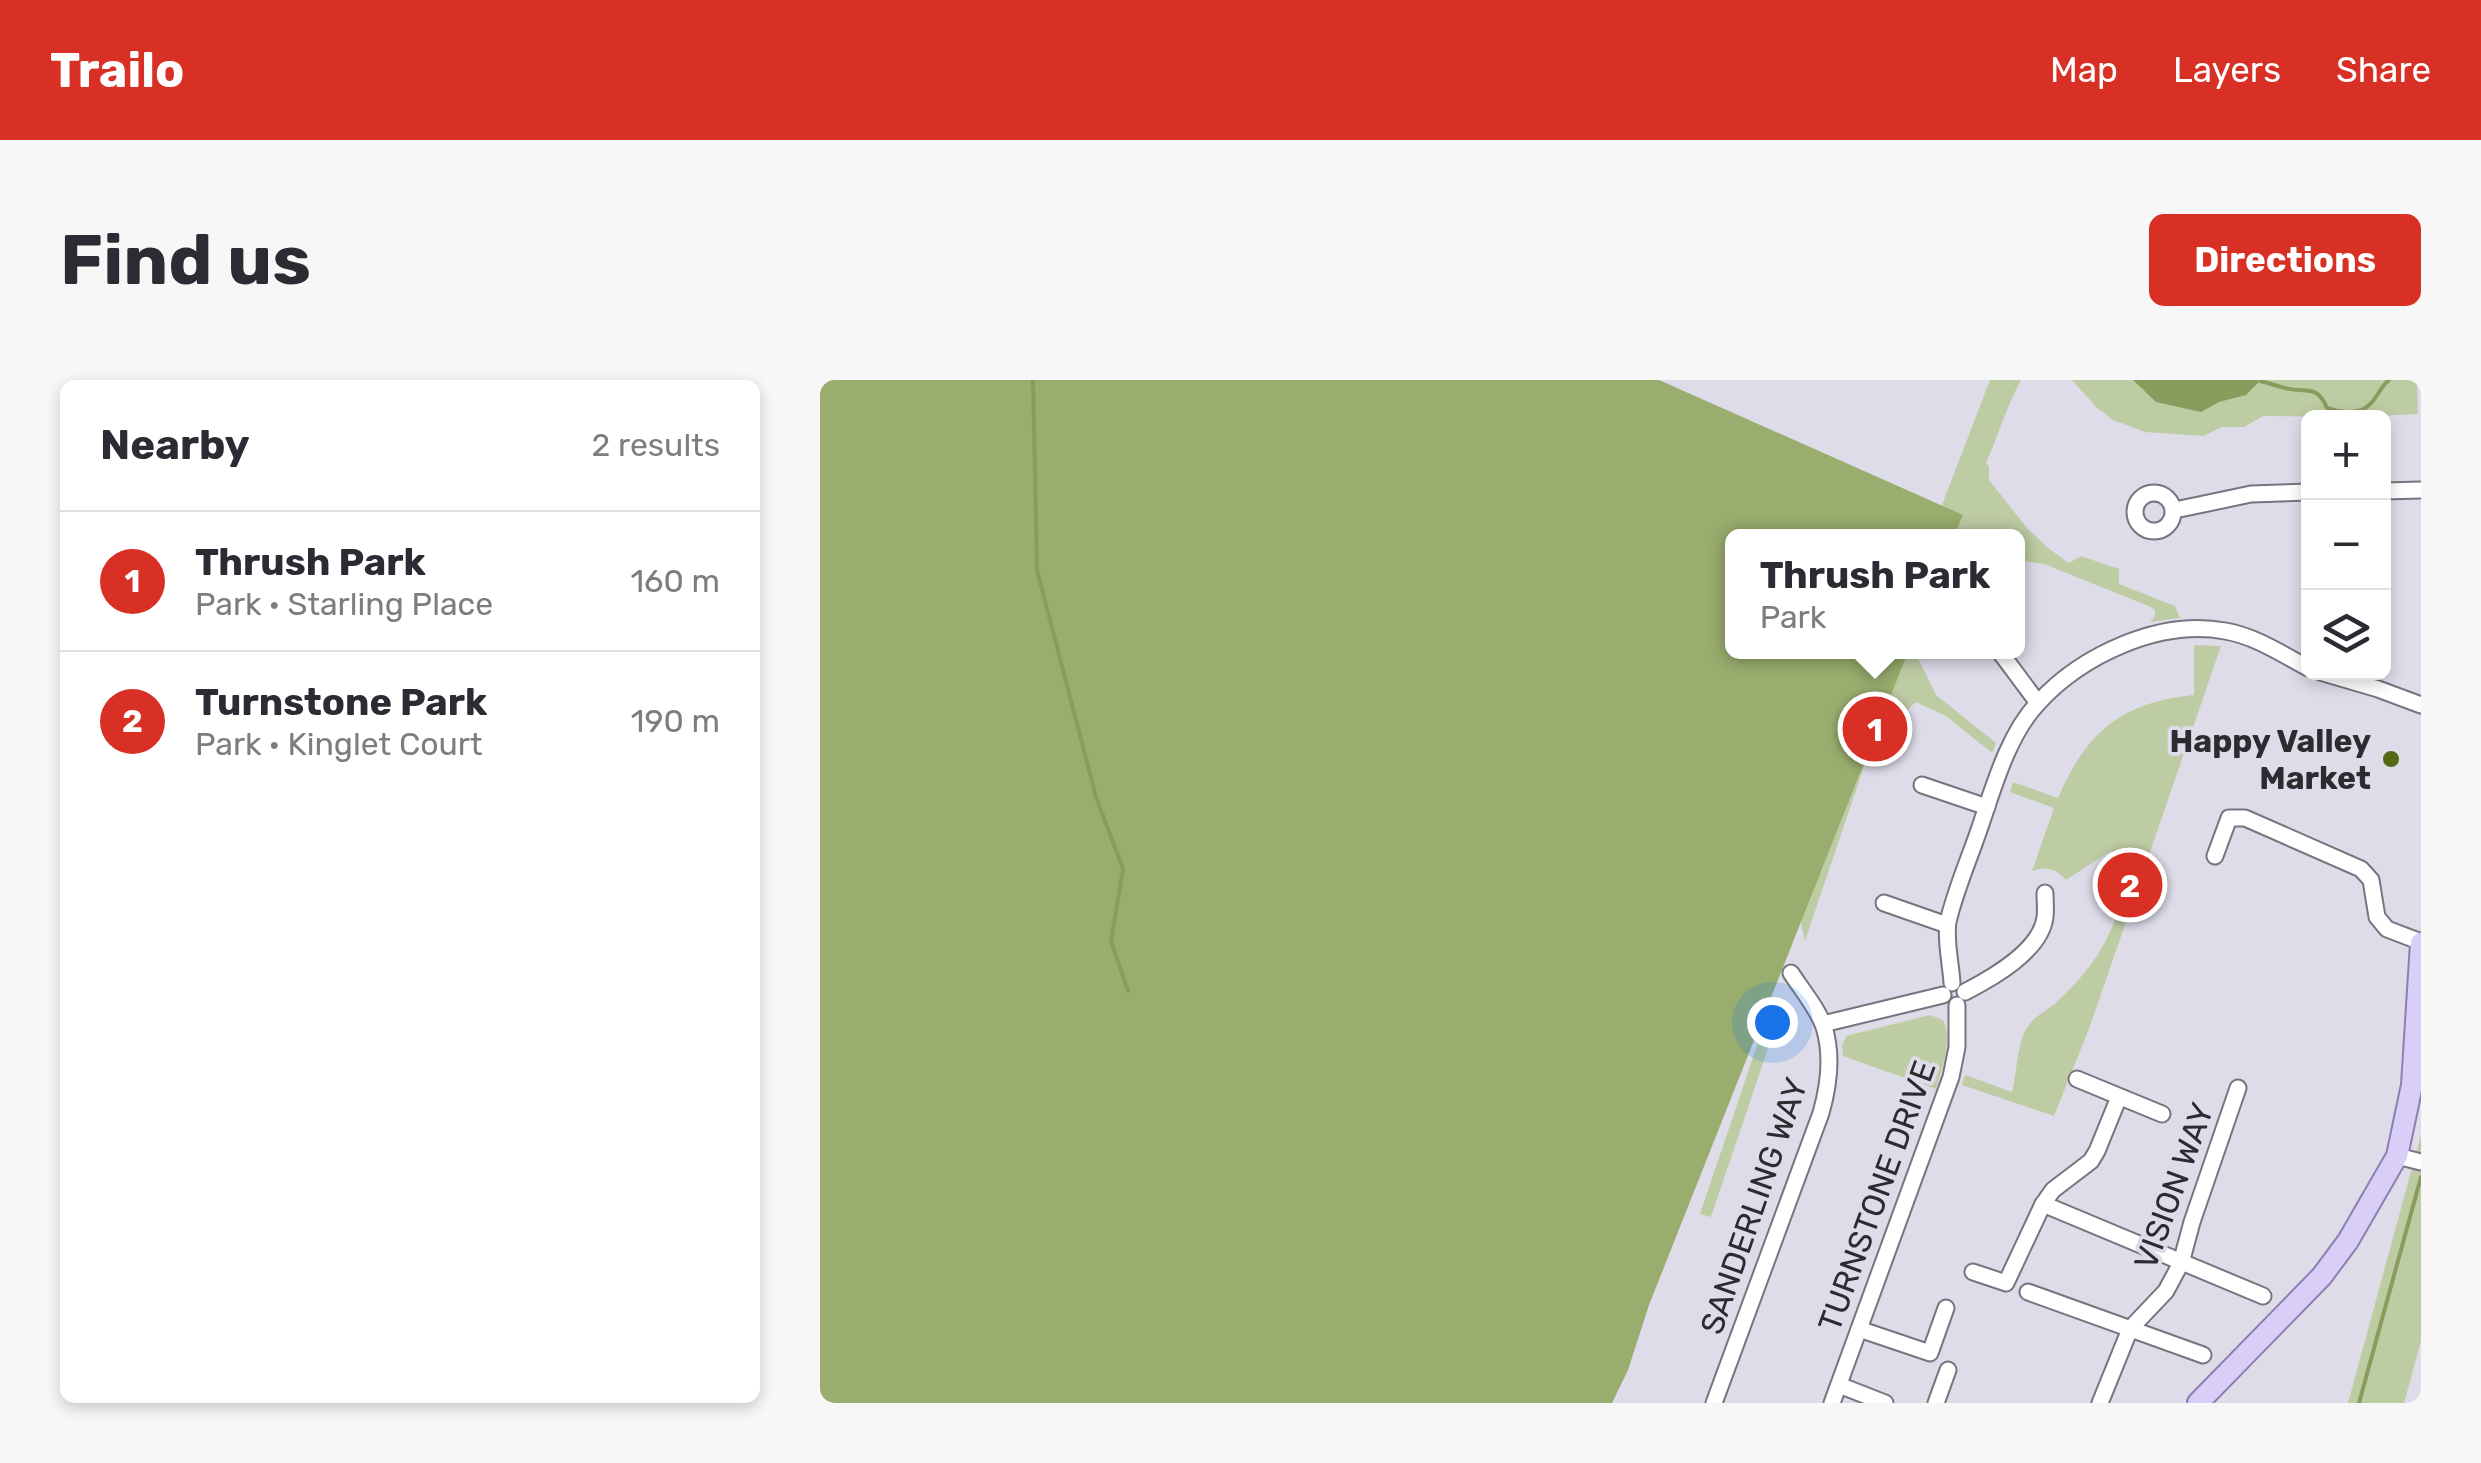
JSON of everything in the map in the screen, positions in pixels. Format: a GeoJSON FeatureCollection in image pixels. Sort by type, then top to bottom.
{"type":"FeatureCollection","features":[{"type":"Feature","properties":{"kind":"main road"},"geometry":{"type":"LineString","coordinates":[[2198,1403],[2322,1276],[2348,1241],[2397,1156],[2412,1085],[2421,942]]}},
{"type":"Feature","properties":{"kind":"street"},"geometry":{"type":"LineString","coordinates":[[2391,491],[2421,490]]}},
{"type":"Feature","properties":{"kind":"street"},"geometry":{"type":"LineString","coordinates":[[2175,510],[2251,494],[2301,492]]}},
{"type":"Feature","properties":{"kind":"street","name":"TURNSTONE DRIVE"},"geometry":{"type":"LineString","coordinates":[[1832,1403],[1951,1077],[1957,1047],[1947,925],[2008,753],[2038,703],[2104,652],[2138,638],[2170,631],[2224,630],[2250,637],[2301,664]]}},
{"type":"Feature","properties":{"kind":"street"},"geometry":{"type":"LineString","coordinates":[[2005,659],[2038,703]]}},
{"type":"Feature","properties":{"kind":"street"},"geometry":{"type":"LineString","coordinates":[[2347,680],[2421,705]]}},
{"type":"Feature","properties":{"kind":"street"},"geometry":{"type":"LineString","coordinates":[[1922,785],[1987,807]]}},
{"type":"Feature","properties":{"kind":"street"},"geometry":{"type":"LineString","coordinates":[[2215,856],[2229,818],[2245,818],[2361,869],[2371,880],[2377,918],[2387,929],[2421,942]]}},
{"type":"Feature","properties":{"kind":"street"},"geometry":{"type":"LineString","coordinates":[[1823,1024],[1954,994],[2008,967],[2040,933],[2045,920],[2044,893]]}},
{"type":"Feature","properties":{"kind":"street"},"geometry":{"type":"LineString","coordinates":[[1884,903],[1947,925]]}},
{"type":"Feature","properties":{"kind":"street","name":"SANDERLING WAY"},"geometry":{"type":"LineString","coordinates":[[1714,1403],[1821,1113],[1830,1069],[1823,1024],[1791,973]]}},
{"type":"Feature","properties":{"kind":"street"},"geometry":{"type":"LineString","coordinates":[[2076,1079],[2162,1114]]}},
{"type":"Feature","properties":{"kind":"street","name":"VISION WAY"},"geometry":{"type":"LineString","coordinates":[[2100,1403],[2130,1329],[2166,1291],[2182,1263],[2238,1088]]}},
{"type":"Feature","properties":{"kind":"street"},"geometry":{"type":"LineString","coordinates":[[1973,1272],[2006,1283],[2043,1204],[2091,1160],[2120,1096]]}},
{"type":"Feature","properties":{"kind":"street"},"geometry":{"type":"LineString","coordinates":[[2397,1156],[2421,1162]]}},
{"type":"Feature","properties":{"kind":"street"},"geometry":{"type":"LineString","coordinates":[[2043,1204],[2263,1296]]}},
{"type":"Feature","properties":{"kind":"street"},"geometry":{"type":"LineString","coordinates":[[2028,1292],[2203,1356]]}},
{"type":"Feature","properties":{"kind":"street"},"geometry":{"type":"LineString","coordinates":[[1860,1328],[1930,1353],[1946,1308]]}},
{"type":"Feature","properties":{"kind":"street"},"geometry":{"type":"LineString","coordinates":[[1936,1403],[1948,1370]]}},
{"type":"Feature","properties":{"kind":"street"},"geometry":{"type":"LineString","coordinates":[[1838,1385],[1886,1403]]}},
{"type":"Feature","properties":{"kind":"shaded area"},"geometry":{"type":"Polygon","coordinates":[[[820,380],[1659,380],[1963,515],[1957,529],[1725,529],[1725,659],[1905,659],[1612,1403],[820,1403],[820,380]]]}},
{"type":"Feature","properties":{"kind":"shaded area"},"geometry":{"type":"Polygon","coordinates":[[[1990,380],[2021,380],[1986,463],[1989,480],[2048,548],[2069,563],[2081,556],[2119,569],[2119,584],[2175,606],[2180,618],[2150,622],[2155,616],[2151,607],[2044,564],[2025,561],[2025,529],[1933,529],[1990,380]]]}},
{"type":"Feature","properties":{"kind":"shaded area"},"geometry":{"type":"Polygon","coordinates":[[[2072,380],[2417,380],[2418,414],[2391,415],[2391,410],[2301,410],[2301,416],[2263,416],[2244,427],[2222,427],[2203,436],[2145,432],[2113,420],[2072,380]]]}},
{"type":"Feature","properties":{"kind":"shaded area"},"geometry":{"type":"Polygon","coordinates":[[[2133,380],[2260,381],[2246,395],[2201,412],[2156,402],[2133,380]]]}},
{"type":"Feature","properties":{"kind":"shaded area"},"geometry":{"type":"Polygon","coordinates":[[[2194,645],[2221,646],[2089,1029],[2054,1116],[1962,1085],[1965,1075],[2012,1092],[2025,1031],[2088,968],[2117,913],[2120,892],[2112,850],[2066,880],[2050,869],[2032,871],[2054,808],[2010,792],[2013,782],[2058,798],[2081,755],[2110,724],[2146,705],[2194,695],[2194,645]]]}},
{"type":"Feature","properties":{"kind":"shaded area"},"geometry":{"type":"Polygon","coordinates":[[[1889,659],[1918,659],[1936,695],[1996,743],[1992,753],[1946,716],[1916,702],[1873,740],[1805,941],[1800,919],[1889,659]]]}},
{"type":"Feature","properties":{"kind":"shaded area"},"geometry":{"type":"Polygon","coordinates":[[[1772,1001],[1783,1004],[1711,1217],[1700,1214],[1772,1001]]]}},
{"type":"Feature","properties":{"kind":"shaded area"},"geometry":{"type":"Polygon","coordinates":[[[1930,1015],[1943,1020],[1947,1036],[1936,1089],[1843,1056],[1846,1036],[1930,1015]]]}},
{"type":"Feature","properties":{"kind":"shaded area"},"geometry":{"type":"Polygon","coordinates":[[[2421,1135],[2421,1341],[2404,1403],[2348,1403],[2421,1135]]]}},
{"type":"Feature","properties":{"kind":"waterway"},"geometry":{"type":"LineString","coordinates":[[1033,380],[1037,570],[1096,797],[1123,869],[1111,941],[1128,991]]}},
{"type":"Feature","properties":{"kind":"waterway"},"geometry":{"type":"LineString","coordinates":[[2260,381],[2315,392],[2327,408],[2348,412],[2368,406],[2389,380]]}},
{"type":"Feature","properties":{"kind":"waterway"},"geometry":{"type":"LineString","coordinates":[[2359,1403],[2421,1177]]}},
{"type":"Feature","properties":{"kind":"place","name":"Thrush Park"},"geometry":{"type":"Point","coordinates":[1875,729]}},
{"type":"Feature","properties":{"kind":"place","name":"Happy Valley Market"},"geometry":{"type":"Point","coordinates":[2391,759]}},
{"type":"Feature","properties":{"kind":"place","name":"Turnstone Park"},"geometry":{"type":"Point","coordinates":[2130,885]}}]}
